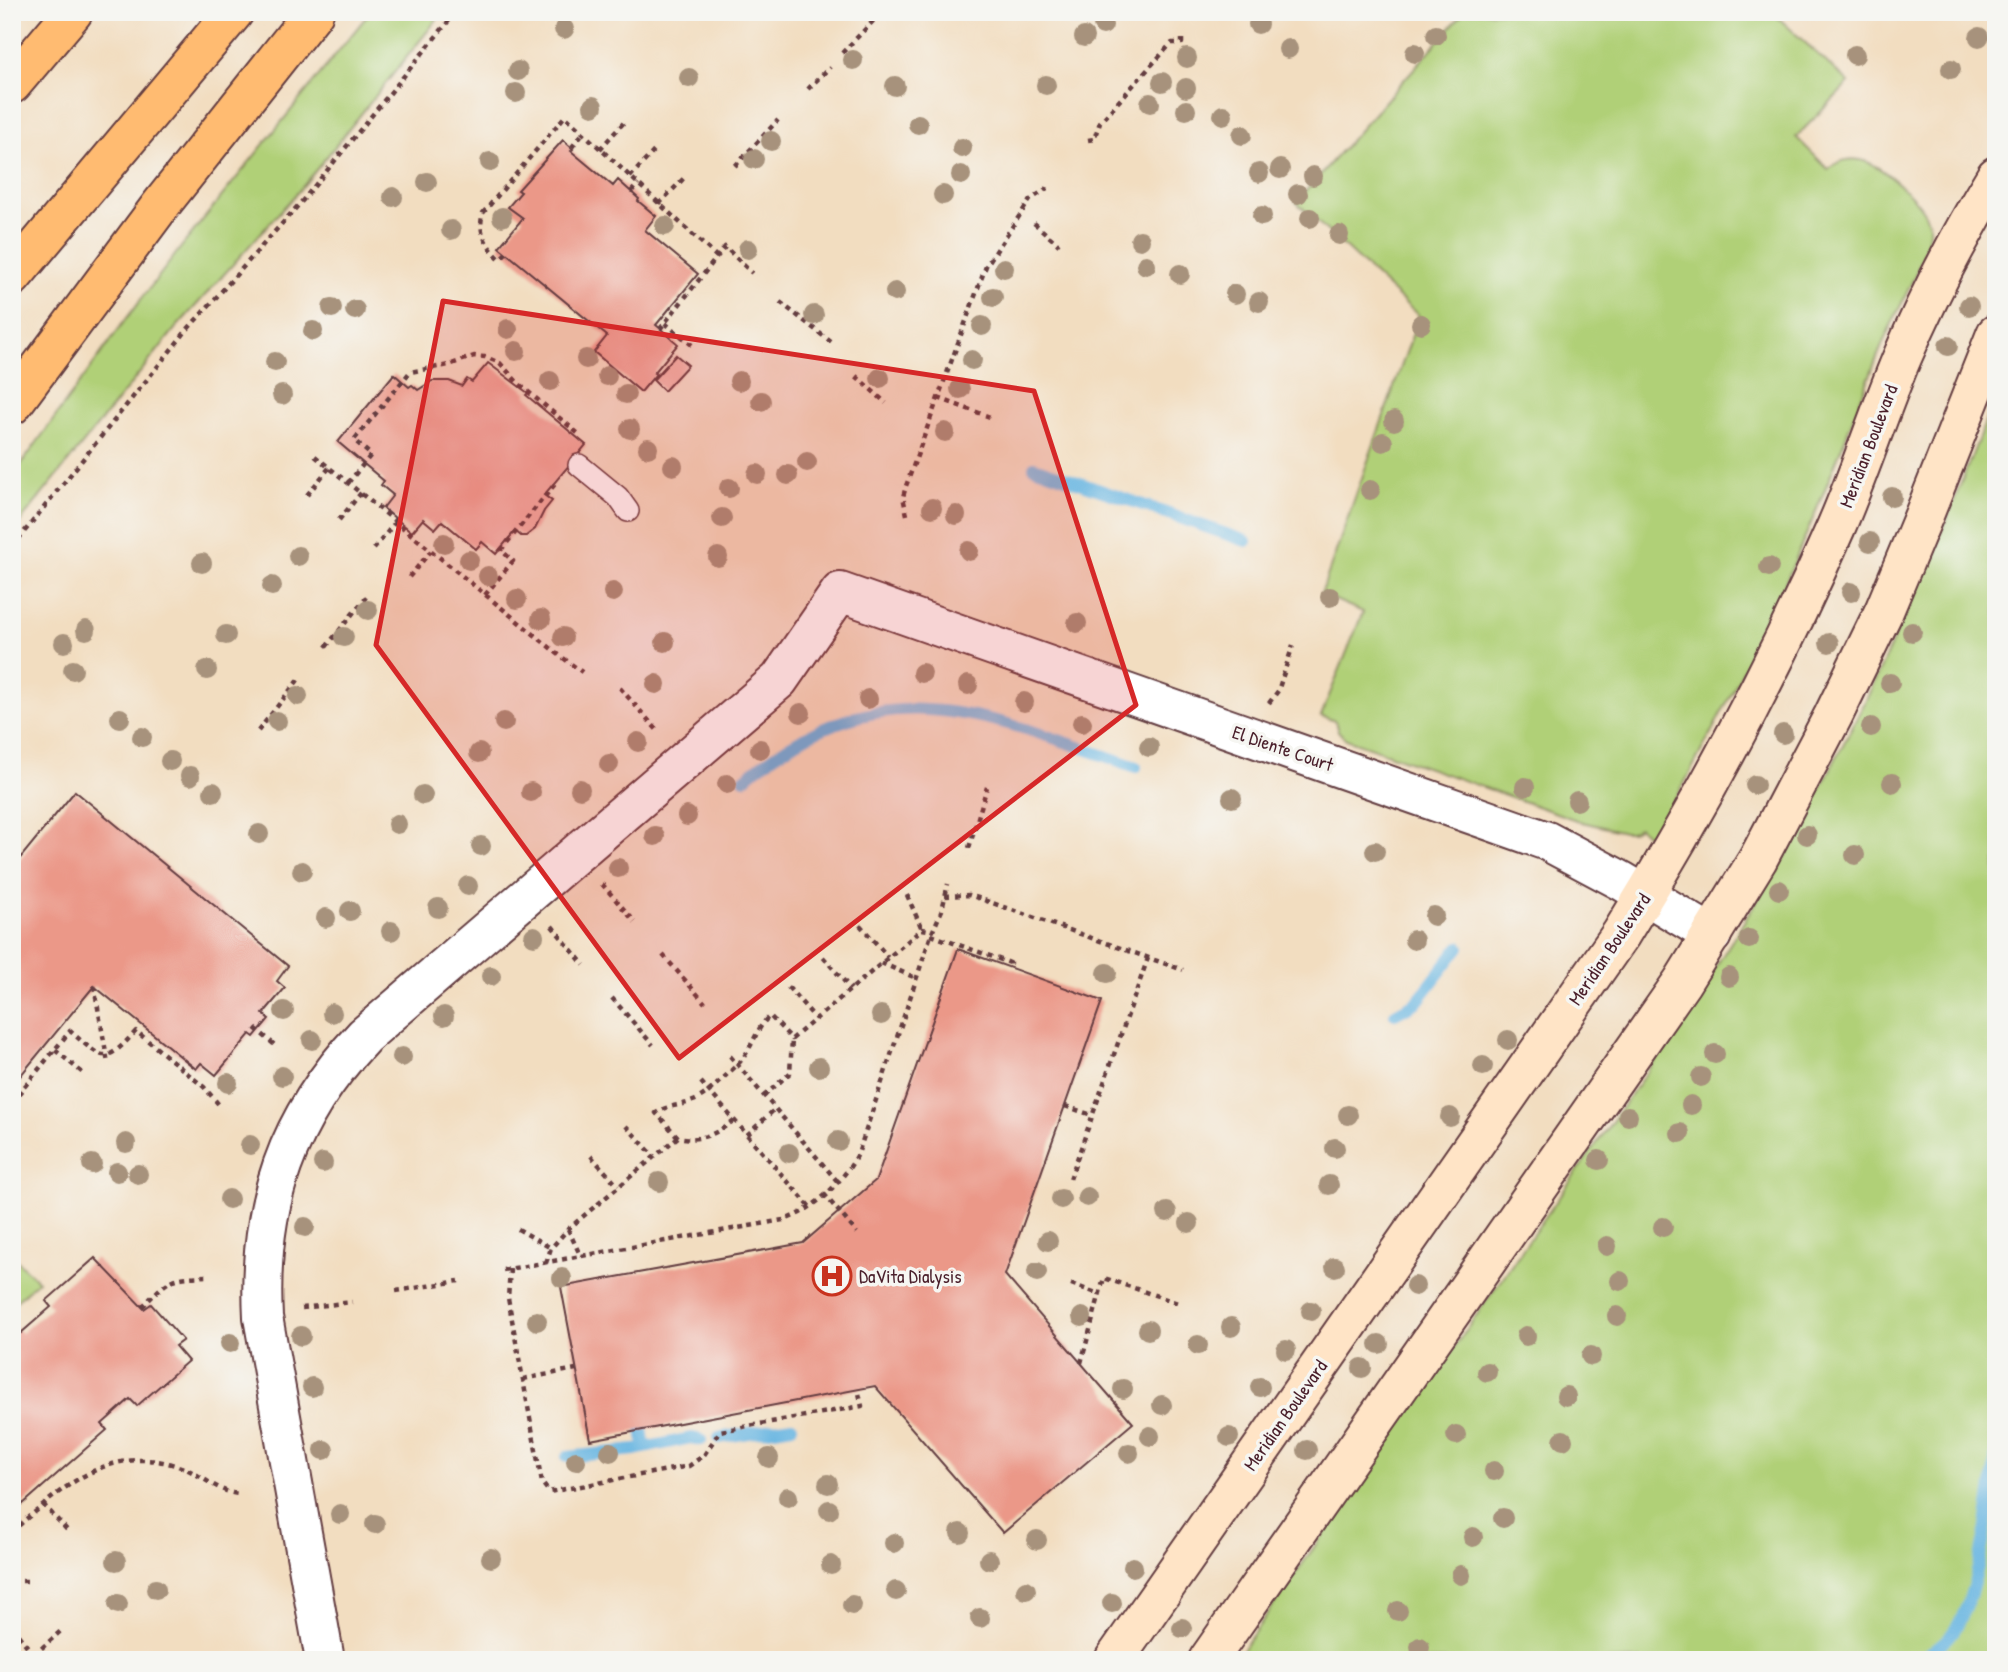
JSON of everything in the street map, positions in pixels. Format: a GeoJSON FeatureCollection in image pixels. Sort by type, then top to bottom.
{"type":"FeatureCollection","features":[{"type":"Feature","properties":{"kind":"highway"},"geometry":{"type":"LineString","coordinates":[[12,84],[73,12]]}},
{"type":"Feature","properties":{"kind":"highway"},"geometry":{"type":"LineString","coordinates":[[12,277],[234,12]]}},
{"type":"Feature","properties":{"kind":"highway"},"geometry":{"type":"LineString","coordinates":[[12,405],[145,225],[314,12]]}},
{"type":"Feature","properties":{"kind":"main road","name":"Meridian Boulevard"},"geometry":{"type":"LineString","coordinates":[[1114,1660],[1645,896],[1765,681],[1837,525],[1921,314],[1955,246],[1996,177]]}},
{"type":"Feature","properties":{"kind":"main road"},"geometry":{"type":"LineString","coordinates":[[1208,1660],[1712,935],[1785,810],[1857,667],[1912,547],[1996,334]]}},
{"type":"Feature","properties":{"kind":"street","name":"El Diente Court"},"geometry":{"type":"LineString","coordinates":[[325,1660],[262,1317],[261,1272],[266,1225],[278,1172],[291,1141],[312,1102],[339,1063],[374,1026],[779,680],[840,592],[1547,841],[1593,864],[1712,935]]}},
{"type":"Feature","properties":{"kind":"lane"},"geometry":{"type":"LineString","coordinates":[[571,470],[623,501],[628,511]]}},
{"type":"Feature","properties":{"kind":"path"},"geometry":{"type":"LineString","coordinates":[[12,547],[156,366],[312,191],[456,12]]}},
{"type":"Feature","properties":{"kind":"path"},"geometry":{"type":"LineString","coordinates":[[842,53],[878,16]]}},
{"type":"Feature","properties":{"kind":"path"},"geometry":{"type":"LineString","coordinates":[[1088,140],[1094,139],[1100,122],[1168,47],[1182,43],[1182,39]]}},
{"type":"Feature","properties":{"kind":"path"},"geometry":{"type":"LineString","coordinates":[[808,89],[830,67]]}},
{"type":"Feature","properties":{"kind":"path"},"geometry":{"type":"LineString","coordinates":[[506,253],[500,259],[483,237],[481,226],[485,209],[565,116],[717,257]]}},
{"type":"Feature","properties":{"kind":"path"},"geometry":{"type":"LineString","coordinates":[[600,149],[626,120]]}},
{"type":"Feature","properties":{"kind":"path"},"geometry":{"type":"LineString","coordinates":[[735,166],[778,120]]}},
{"type":"Feature","properties":{"kind":"path"},"geometry":{"type":"LineString","coordinates":[[572,147],[583,133]]}},
{"type":"Feature","properties":{"kind":"path"},"geometry":{"type":"LineString","coordinates":[[630,177],[656,149]]}},
{"type":"Feature","properties":{"kind":"path"},"geometry":{"type":"LineString","coordinates":[[659,204],[686,176]]}},
{"type":"Feature","properties":{"kind":"path"},"geometry":{"type":"LineString","coordinates":[[907,515],[903,497],[906,486],[986,266],[1019,215],[1035,195],[1046,189],[1048,182]]}},
{"type":"Feature","properties":{"kind":"path"},"geometry":{"type":"LineString","coordinates":[[631,192],[638,184]]}},
{"type":"Feature","properties":{"kind":"path"},"geometry":{"type":"LineString","coordinates":[[1034,223],[1059,246]]}},
{"type":"Feature","properties":{"kind":"path"},"geometry":{"type":"LineString","coordinates":[[660,329],[725,247],[752,273]]}},
{"type":"Feature","properties":{"kind":"path"},"geometry":{"type":"LineString","coordinates":[[780,302],[831,342]]}},
{"type":"Feature","properties":{"kind":"path"},"geometry":{"type":"LineString","coordinates":[[665,323],[692,345]]}},
{"type":"Feature","properties":{"kind":"path"},"geometry":{"type":"LineString","coordinates":[[348,483],[371,455],[354,440],[410,372],[449,365],[474,356],[500,363],[519,384],[589,443]]}},
{"type":"Feature","properties":{"kind":"path"},"geometry":{"type":"LineString","coordinates":[[856,376],[886,403]]}},
{"type":"Feature","properties":{"kind":"path"},"geometry":{"type":"LineString","coordinates":[[938,398],[990,417]]}},
{"type":"Feature","properties":{"kind":"path"},"geometry":{"type":"LineString","coordinates":[[315,456],[582,672]]}},
{"type":"Feature","properties":{"kind":"path"},"geometry":{"type":"LineString","coordinates":[[306,495],[329,467]]}},
{"type":"Feature","properties":{"kind":"path"},"geometry":{"type":"LineString","coordinates":[[485,595],[513,561],[501,550],[571,470]]}},
{"type":"Feature","properties":{"kind":"path"},"geometry":{"type":"LineString","coordinates":[[340,520],[361,494]]}},
{"type":"Feature","properties":{"kind":"path"},"geometry":{"type":"LineString","coordinates":[[374,549],[396,521]]}},
{"type":"Feature","properties":{"kind":"path"},"geometry":{"type":"LineString","coordinates":[[409,577],[431,551]]}},
{"type":"Feature","properties":{"kind":"path"},"geometry":{"type":"LineString","coordinates":[[326,647],[366,597]]}},
{"type":"Feature","properties":{"kind":"path"},"geometry":{"type":"LineString","coordinates":[[1262,706],[1268,704],[1278,691],[1293,645]]}},
{"type":"Feature","properties":{"kind":"path"},"geometry":{"type":"LineString","coordinates":[[258,731],[298,680]]}},
{"type":"Feature","properties":{"kind":"path"},"geometry":{"type":"LineString","coordinates":[[620,688],[662,736]]}},
{"type":"Feature","properties":{"kind":"path"},"geometry":{"type":"LineString","coordinates":[[969,848],[987,787]]}},
{"type":"Feature","properties":{"kind":"path"},"geometry":{"type":"LineString","coordinates":[[594,875],[635,922]]}},
{"type":"Feature","properties":{"kind":"path"},"geometry":{"type":"LineString","coordinates":[[503,1270],[783,1220],[810,1207],[838,1182],[858,1154],[948,884]]}},
{"type":"Feature","properties":{"kind":"path"},"geometry":{"type":"LineString","coordinates":[[906,895],[922,929],[1010,963],[1009,967]]}},
{"type":"Feature","properties":{"kind":"path"},"geometry":{"type":"LineString","coordinates":[[945,897],[969,895],[1182,970]]}},
{"type":"Feature","properties":{"kind":"path"},"geometry":{"type":"LineString","coordinates":[[549,922],[584,965]]}},
{"type":"Feature","properties":{"kind":"path"},"geometry":{"type":"LineString","coordinates":[[860,925],[888,957]]}},
{"type":"Feature","properties":{"kind":"path"},"geometry":{"type":"LineString","coordinates":[[764,1096],[790,1073],[792,1039],[922,929]]}},
{"type":"Feature","properties":{"kind":"path"},"geometry":{"type":"LineString","coordinates":[[663,954],[705,1003]]}},
{"type":"Feature","properties":{"kind":"path"},"geometry":{"type":"LineString","coordinates":[[823,957],[851,989]]}},
{"type":"Feature","properties":{"kind":"path"},"geometry":{"type":"LineString","coordinates":[[1070,1179],[1147,958]]}},
{"type":"Feature","properties":{"kind":"path"},"geometry":{"type":"LineString","coordinates":[[881,964],[916,978]]}},
{"type":"Feature","properties":{"kind":"path"},"geometry":{"type":"LineString","coordinates":[[94,986],[108,1063]]}},
{"type":"Feature","properties":{"kind":"path"},"geometry":{"type":"LineString","coordinates":[[788,987],[816,1019]]}},
{"type":"Feature","properties":{"kind":"path"},"geometry":{"type":"LineString","coordinates":[[612,998],[653,1045]]}},
{"type":"Feature","properties":{"kind":"path"},"geometry":{"type":"LineString","coordinates":[[734,1120],[716,1135],[684,1138],[678,1136],[656,1113],[671,1105],[692,1101],[737,1065],[749,1052],[761,1026],[770,1016],[792,1039]]}},
{"type":"Feature","properties":{"kind":"path"},"geometry":{"type":"LineString","coordinates":[[255,1028],[277,1047]]}},
{"type":"Feature","properties":{"kind":"path"},"geometry":{"type":"LineString","coordinates":[[12,1102],[70,1031],[94,1051],[106,1055],[117,1052],[136,1031],[204,1087],[220,1106]]}},
{"type":"Feature","properties":{"kind":"path"},"geometry":{"type":"LineString","coordinates":[[55,1050],[84,1074]]}},
{"type":"Feature","properties":{"kind":"path"},"geometry":{"type":"LineString","coordinates":[[730,1056],[838,1182]]}},
{"type":"Feature","properties":{"kind":"path"},"geometry":{"type":"LineString","coordinates":[[701,1082],[810,1207]]}},
{"type":"Feature","properties":{"kind":"path"},"geometry":{"type":"LineString","coordinates":[[1065,1106],[1092,1115]]}},
{"type":"Feature","properties":{"kind":"path"},"geometry":{"type":"LineString","coordinates":[[747,1135],[775,1109]]}},
{"type":"Feature","properties":{"kind":"path"},"geometry":{"type":"LineString","coordinates":[[626,1126],[654,1156]]}},
{"type":"Feature","properties":{"kind":"path"},"geometry":{"type":"LineString","coordinates":[[545,1264],[551,1248],[568,1229],[678,1136]]}},
{"type":"Feature","properties":{"kind":"path"},"geometry":{"type":"LineString","coordinates":[[591,1156],[618,1186]]}},
{"type":"Feature","properties":{"kind":"path"},"geometry":{"type":"LineString","coordinates":[[824,1194],[857,1233]]}},
{"type":"Feature","properties":{"kind":"path"},"geometry":{"type":"LineString","coordinates":[[517,1229],[551,1248]]}},
{"type":"Feature","properties":{"kind":"path"},"geometry":{"type":"LineString","coordinates":[[568,1229],[581,1257]]}},
{"type":"Feature","properties":{"kind":"path"},"geometry":{"type":"LineString","coordinates":[[510,1269],[508,1298],[542,1483],[550,1492],[689,1466],[704,1455],[720,1431],[862,1406],[858,1389]]}},
{"type":"Feature","properties":{"kind":"path"},"geometry":{"type":"LineString","coordinates":[[142,1307],[169,1280],[208,1276]]}},
{"type":"Feature","properties":{"kind":"path"},"geometry":{"type":"LineString","coordinates":[[1081,1363],[1104,1278],[1178,1303]]}},
{"type":"Feature","properties":{"kind":"path"},"geometry":{"type":"LineString","coordinates":[[396,1292],[460,1281]]}},
{"type":"Feature","properties":{"kind":"path"},"geometry":{"type":"LineString","coordinates":[[1071,1284],[1099,1294]]}},
{"type":"Feature","properties":{"kind":"path"},"geometry":{"type":"LineString","coordinates":[[300,1308],[352,1301]]}},
{"type":"Feature","properties":{"kind":"path"},"geometry":{"type":"LineString","coordinates":[[523,1379],[576,1369]]}},
{"type":"Feature","properties":{"kind":"path"},"geometry":{"type":"LineString","coordinates":[[12,1533],[43,1504],[80,1476],[113,1464],[153,1462],[180,1466],[219,1488],[239,1494]]}},
{"type":"Feature","properties":{"kind":"path"},"geometry":{"type":"LineString","coordinates":[[43,1504],[68,1531]]}},
{"type":"Feature","properties":{"kind":"path"},"geometry":{"type":"LineString","coordinates":[[12,1581],[32,1581]]}},
{"type":"Feature","properties":{"kind":"path"},"geometry":{"type":"LineString","coordinates":[[12,1627],[34,1655]]}},
{"type":"Feature","properties":{"kind":"path"},"geometry":{"type":"LineString","coordinates":[[28,1660],[63,1629]]}},
{"type":"Feature","properties":{"kind":"highlighted area"},"geometry":{"type":"Polygon","coordinates":[[[443,301],[1034,391],[1136,705],[679,1058],[376,645],[443,301]]]}},
{"type":"Feature","properties":{"kind":"green space"},"geometry":{"type":"Polygon","coordinates":[[[370,12],[443,12],[304,185],[175,329],[12,532],[12,477],[185,242],[370,12]]]}},
{"type":"Feature","properties":{"kind":"green space"},"geometry":{"type":"Polygon","coordinates":[[[1464,12],[1772,12],[1849,83],[1796,137],[1828,169],[1852,159],[1875,166],[1913,198],[1929,225],[1919,266],[1883,343],[1783,589],[1686,781],[1672,805],[1647,835],[1639,827],[1631,832],[1624,832],[1582,822],[1346,739],[1338,731],[1335,721],[1321,716],[1363,612],[1321,594],[1419,316],[1296,202],[1464,12]]]}},
{"type":"Feature","properties":{"kind":"green space"},"geometry":{"type":"Polygon","coordinates":[[[1996,395],[1996,1660],[1235,1660],[1674,1033],[1760,896],[1815,799],[1866,700],[1936,546],[1996,395]]]}},
{"type":"Feature","properties":{"kind":"green space"},"geometry":{"type":"Polygon","coordinates":[[[12,1256],[38,1281],[12,1305],[12,1256]]]}},
{"type":"Feature","properties":{"kind":"building"},"geometry":{"type":"Polygon","coordinates":[[[563,140],[573,149],[571,151],[613,186],[618,180],[639,199],[638,201],[656,216],[645,230],[698,274],[656,325],[678,344],[641,392],[594,352],[607,336],[499,247],[523,218],[508,207],[521,192],[518,190],[563,140]]]}},
{"type":"Feature","properties":{"kind":"building"},"geometry":{"type":"Polygon","coordinates":[[[676,355],[688,365],[664,391],[653,380],[676,355]]]}},
{"type":"Feature","properties":{"kind":"building"},"geometry":{"type":"Polygon","coordinates":[[[488,363],[528,393],[526,395],[586,445],[544,495],[552,501],[535,529],[526,536],[515,531],[496,554],[482,542],[476,549],[442,521],[435,529],[423,519],[412,532],[383,508],[393,495],[381,485],[384,481],[338,442],[394,374],[409,387],[412,385],[418,390],[432,381],[449,381],[462,386],[467,379],[472,382],[488,363]]]}},
{"type":"Feature","properties":{"kind":"building"},"geometry":{"type":"Polygon","coordinates":[[[75,791],[288,966],[277,981],[285,988],[263,1014],[269,1019],[254,1037],[250,1034],[216,1075],[201,1063],[196,1069],[94,986],[12,1086],[12,879],[16,875],[12,868],[75,791]]]}},
{"type":"Feature","properties":{"kind":"building"},"geometry":{"type":"Polygon","coordinates":[[[958,949],[1102,1001],[1005,1275],[1133,1423],[1003,1533],[875,1386],[590,1440],[561,1287],[803,1243],[876,1180],[958,949]]]}},
{"type":"Feature","properties":{"kind":"building"},"geometry":{"type":"Polygon","coordinates":[[[95,1258],[144,1309],[151,1304],[183,1340],[175,1346],[188,1361],[137,1406],[130,1399],[102,1424],[107,1430],[23,1504],[18,1498],[12,1503],[12,1330],[16,1327],[21,1333],[51,1307],[46,1301],[95,1258]]]}},
{"type":"Feature","properties":{"kind":"waterway"},"geometry":{"type":"LineString","coordinates":[[1034,467],[1246,541]]}},
{"type":"Feature","properties":{"kind":"waterway"},"geometry":{"type":"LineString","coordinates":[[744,779],[794,743],[842,721],[889,711],[936,710],[983,718],[1031,731],[1136,767]]}},
{"type":"Feature","properties":{"kind":"waterway"},"geometry":{"type":"LineString","coordinates":[[1395,1014],[1417,1002],[1459,947]]}},
{"type":"Feature","properties":{"kind":"waterway"},"geometry":{"type":"LineString","coordinates":[[719,1438],[792,1426]]}},
{"type":"Feature","properties":{"kind":"waterway"},"geometry":{"type":"LineString","coordinates":[[642,1429],[645,1448]]}},
{"type":"Feature","properties":{"kind":"waterway"},"geometry":{"type":"LineString","coordinates":[[567,1457],[635,1450],[691,1438],[701,1440]]}},
{"type":"Feature","properties":{"kind":"waterway"},"geometry":{"type":"LineString","coordinates":[[1919,1660],[1949,1637],[1968,1602],[1982,1551],[1996,1456]]}},
{"type":"Feature","properties":{"kind":"place","name":"DaVita Dialysis"},"geometry":{"type":"Point","coordinates":[832,1276]}}]}
